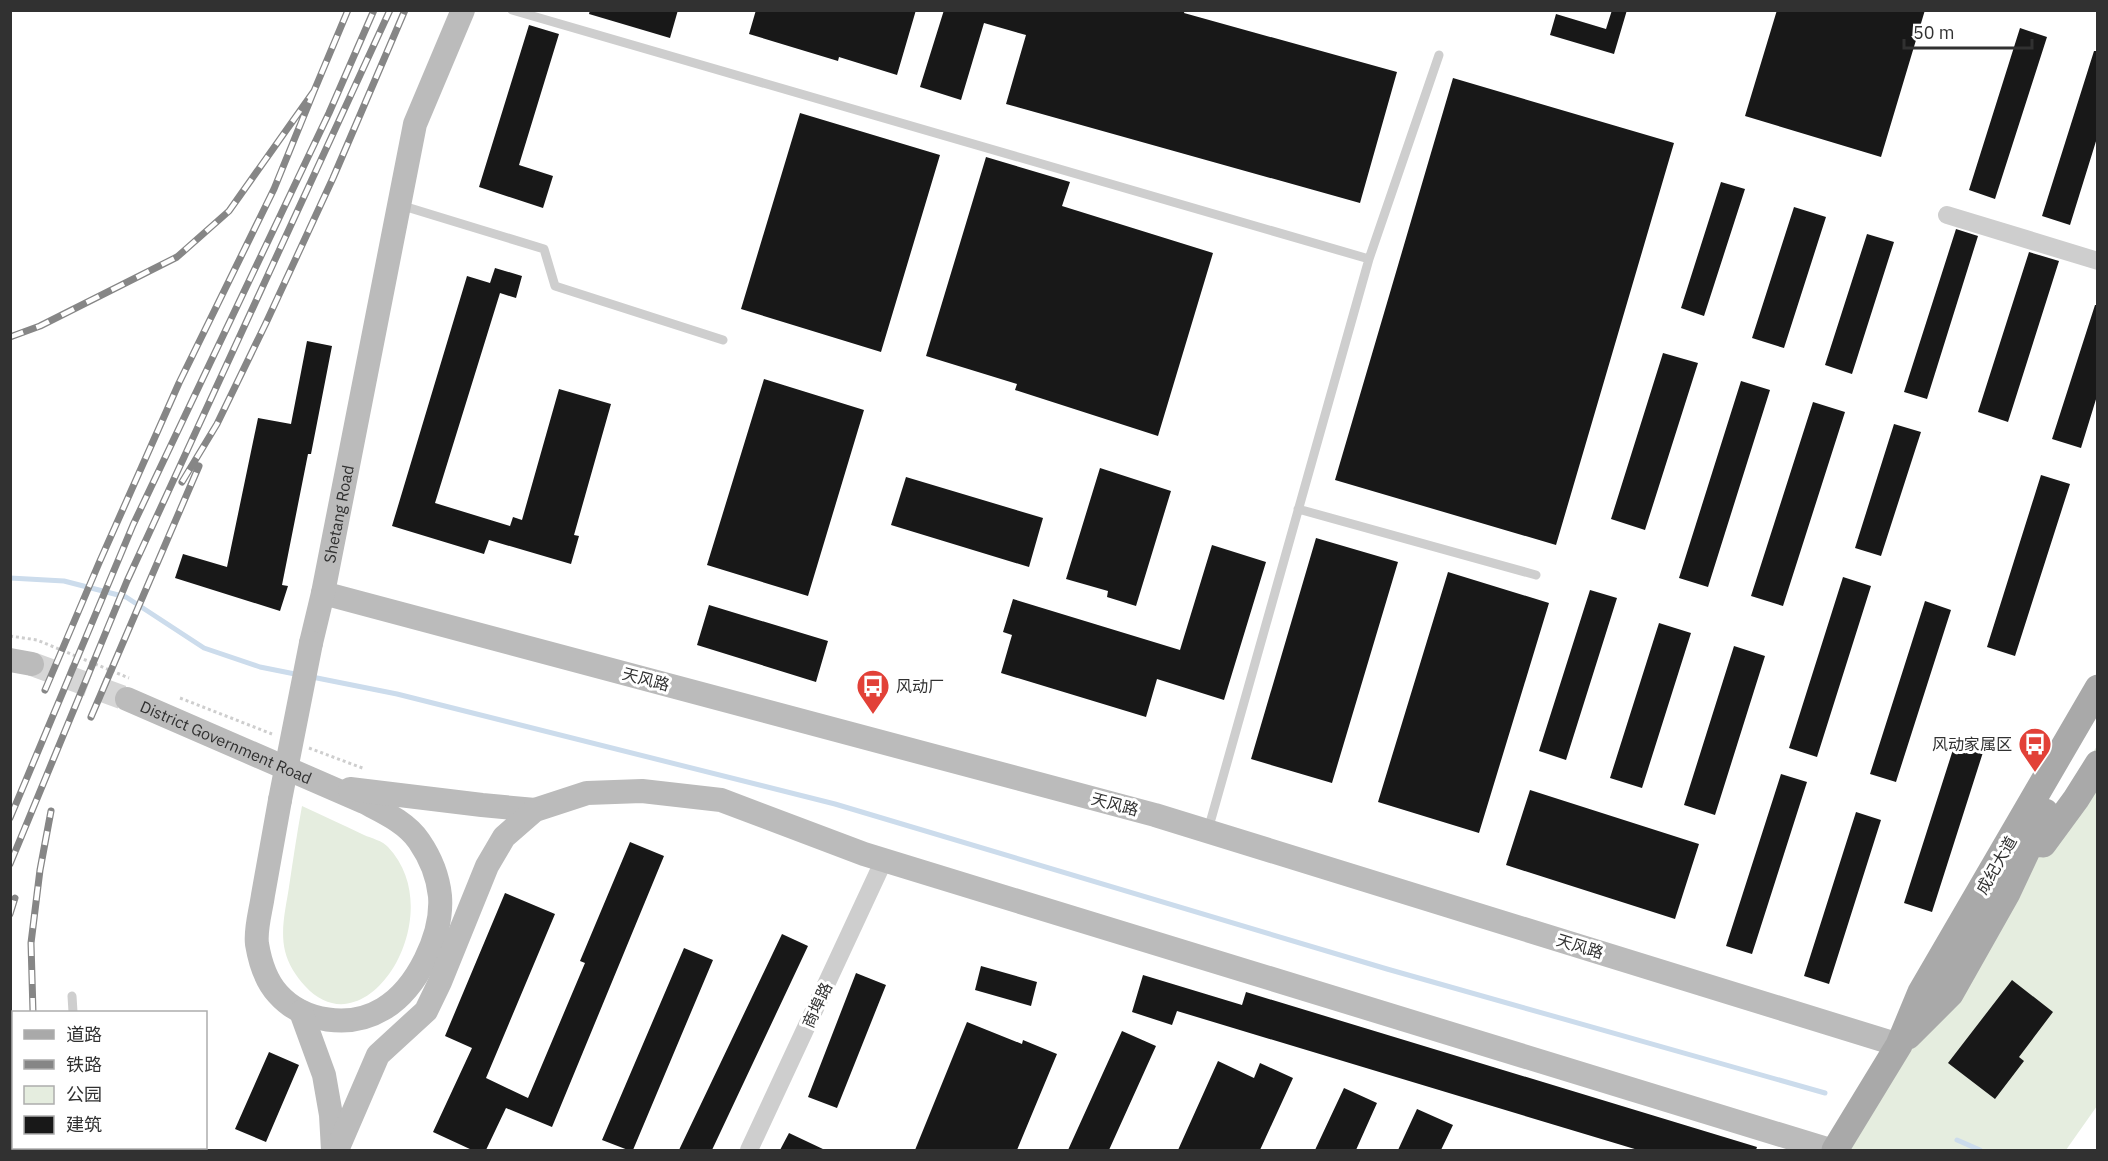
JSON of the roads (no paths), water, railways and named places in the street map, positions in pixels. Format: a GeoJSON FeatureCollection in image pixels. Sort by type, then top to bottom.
{"type":"FeatureCollection","features":[{"type":"Feature","properties":{"kind":"main road","name":"Shetang Road"},"geometry":{"type":"LineString","coordinates":[[301,1012],[278,994],[263,970],[257,942],[279,800],[323,593],[415,124],[463,10]]}},
{"type":"Feature","properties":{"kind":"main road","name":"天风路"},"geometry":{"type":"LineString","coordinates":[[323,593],[1208,830],[1899,1045]]}},
{"type":"Feature","properties":{"kind":"main road","name":"成纪大道"},"geometry":{"type":"LineString","coordinates":[[1835,1150],[1899,1045],[1921,992],[2097,688]]}},
{"type":"Feature","properties":{"kind":"main road","name":"District Government Road"},"geometry":{"type":"LineString","coordinates":[[127,699],[327,786]]}},
{"type":"Feature","properties":{"kind":"main road","name":"成纪大道"},"geometry":{"type":"LineString","coordinates":[[1899,1045],[1950,994],[2007,893],[2042,818],[2097,722]]}},
{"type":"Feature","properties":{"kind":"main road"},"geometry":{"type":"LineString","coordinates":[[2007,893],[2076,799],[2097,764]]}},
{"type":"Feature","properties":{"kind":"main road"},"geometry":{"type":"LineString","coordinates":[[327,786],[536,810]]}},
{"type":"Feature","properties":{"kind":"main road"},"geometry":{"type":"LineString","coordinates":[[301,1012],[328,1021],[356,1020],[383,1009],[404,991],[424,964],[437,928],[440,897],[434,866],[418,839],[395,818],[327,786]]}},
{"type":"Feature","properties":{"kind":"main road"},"geometry":{"type":"LineString","coordinates":[[378,1055],[426,1011],[487,866],[504,837],[536,810],[587,793],[642,790],[721,800],[884,860],[1830,1150]]}},
{"type":"Feature","properties":{"kind":"main road"},"geometry":{"type":"LineString","coordinates":[[337,1150],[378,1055],[383,1009]]}},
{"type":"Feature","properties":{"kind":"main road"},"geometry":{"type":"LineString","coordinates":[[301,1012],[324,1075],[331,1115],[333,1150]]}},
{"type":"Feature","properties":{"kind":"street"},"geometry":{"type":"LineString","coordinates":[[1947,214],[2097,261]]}},
{"type":"Feature","properties":{"kind":"street","name":"商埠路"},"geometry":{"type":"LineString","coordinates":[[749,1150],[884,860]]}},
{"type":"Feature","properties":{"kind":"lane"},"geometry":{"type":"LineString","coordinates":[[512,10],[1369,259]]}},
{"type":"Feature","properties":{"kind":"lane"},"geometry":{"type":"LineString","coordinates":[[1208,830],[1369,259],[1439,55]]}},
{"type":"Feature","properties":{"kind":"lane"},"geometry":{"type":"LineString","coordinates":[[400,205],[544,249],[555,286],[723,340]]}},
{"type":"Feature","properties":{"kind":"lane"},"geometry":{"type":"LineString","coordinates":[[1298,509],[1536,575]]}},
{"type":"Feature","properties":{"kind":"lane"},"geometry":{"type":"LineString","coordinates":[[72,996],[73,1011]]}},
{"type":"Feature","properties":{"kind":"waterway"},"geometry":{"type":"LineString","coordinates":[[10,578],[64,581],[126,597],[204,648],[260,667],[300,675]]}},
{"type":"Feature","properties":{"kind":"waterway"},"geometry":{"type":"LineString","coordinates":[[312,677],[397,694],[835,804],[1387,969],[1825,1093]]}},
{"type":"Feature","properties":{"kind":"waterway"},"geometry":{"type":"LineString","coordinates":[[1957,1140],[1980,1150]]}},
{"type":"Feature","properties":{"kind":"tunnel"},"geometry":{"type":"LineString","coordinates":[[32,664],[127,699]]}},
{"type":"Feature","properties":{"kind":"railway"},"geometry":{"type":"LineString","coordinates":[[10,337],[40,326],[177,257],[229,211],[314,91],[348,10]]}},
{"type":"Feature","properties":{"kind":"railway"},"geometry":{"type":"LineString","coordinates":[[10,818],[133,525],[329,113],[374,10]]}},
{"type":"Feature","properties":{"kind":"railway"},"geometry":{"type":"LineString","coordinates":[[10,864],[127,581],[390,10]]}},
{"type":"Feature","properties":{"kind":"railway"},"geometry":{"type":"LineString","coordinates":[[182,482],[217,424],[266,323],[333,178],[405,10]]}},
{"type":"Feature","properties":{"kind":"railway"},"geometry":{"type":"LineString","coordinates":[[45,690],[179,383],[274,189],[314,91]]}},
{"type":"Feature","properties":{"kind":"railway"},"geometry":{"type":"LineString","coordinates":[[91,717],[199,466]]}},
{"type":"Feature","properties":{"kind":"railway"},"geometry":{"type":"LineString","coordinates":[[33,1011],[31,943],[40,870],[51,811]]}},
{"type":"Feature","properties":{"kind":"railway"},"geometry":{"type":"LineString","coordinates":[[10,914],[15,898]]}},
{"type":"Feature","properties":{"kind":"place","name":"风动厂"},"geometry":{"type":"Point","coordinates":[873,715]}},
{"type":"Feature","properties":{"kind":"place","name":"风动家属区"},"geometry":{"type":"Point","coordinates":[2035,773]}}]}
